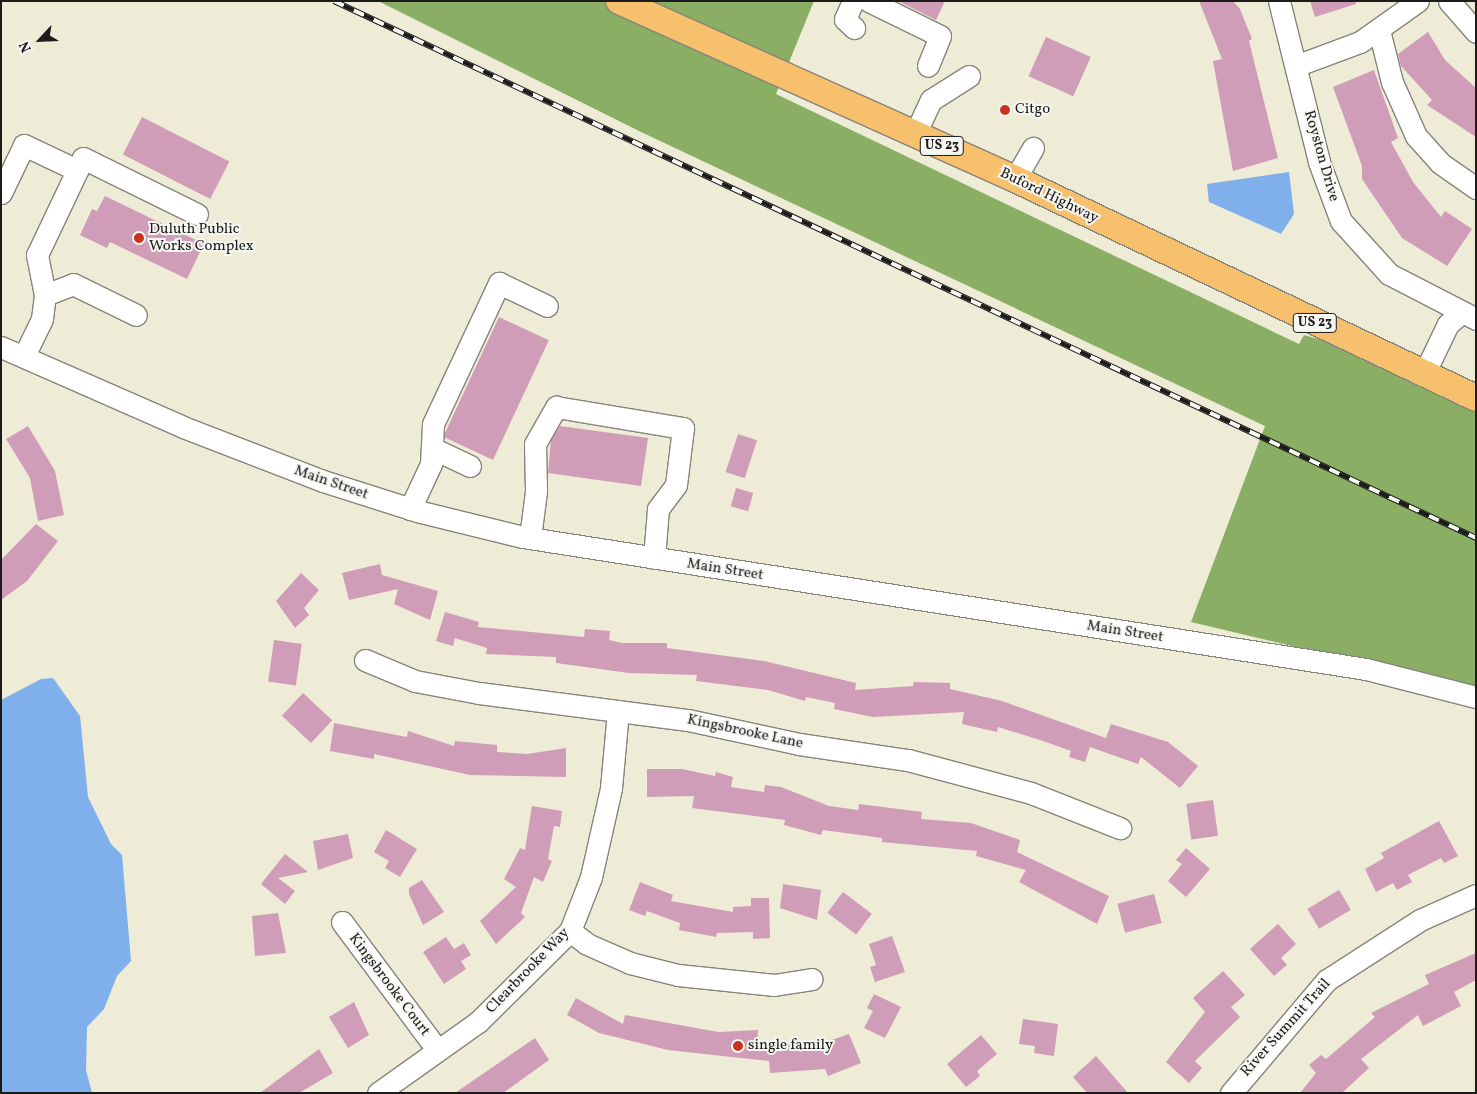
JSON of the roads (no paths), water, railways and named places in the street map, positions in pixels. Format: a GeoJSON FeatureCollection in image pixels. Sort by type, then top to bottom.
{"type":"FeatureCollection","features":[{"type":"Feature","properties":{"kind":"main road","name":"Buford Highway"},"geometry":{"type":"LineString","coordinates":[[619,1],[1015,179],[1476,398]]}},
{"type":"Feature","properties":{"kind":"street"},"geometry":{"type":"LineString","coordinates":[[853,1],[845,19],[854,28]]}},
{"type":"Feature","properties":{"kind":"street"},"geometry":{"type":"LineString","coordinates":[[869,1],[940,36],[924,64],[931,100]]}},
{"type":"Feature","properties":{"kind":"street","name":"Royston Drive"},"geometry":{"type":"LineString","coordinates":[[1279,1],[1298,65],[1319,162],[1341,221],[1389,274],[1468,316]]}},
{"type":"Feature","properties":{"kind":"street"},"geometry":{"type":"LineString","coordinates":[[1298,65],[1379,30],[1418,1]]}},
{"type":"Feature","properties":{"kind":"street"},"geometry":{"type":"LineString","coordinates":[[1449,1],[1476,32]]}},
{"type":"Feature","properties":{"kind":"street"},"geometry":{"type":"LineString","coordinates":[[1379,30],[1392,82],[1416,136],[1440,163],[1476,188]]}},
{"type":"Feature","properties":{"kind":"street"},"geometry":{"type":"LineString","coordinates":[[915,134],[931,100],[969,76]]}},
{"type":"Feature","properties":{"kind":"street"},"geometry":{"type":"LineString","coordinates":[[1,193],[24,145],[80,164],[197,214]]}},
{"type":"Feature","properties":{"kind":"street"},"geometry":{"type":"LineString","coordinates":[[1015,179],[1033,148]]}},
{"type":"Feature","properties":{"kind":"street"},"geometry":{"type":"LineString","coordinates":[[24,356],[42,319],[45,294],[37,255],[80,164]]}},
{"type":"Feature","properties":{"kind":"street"},"geometry":{"type":"LineString","coordinates":[[410,509],[431,464],[433,424],[499,283],[546,306]]}},
{"type":"Feature","properties":{"kind":"street"},"geometry":{"type":"LineString","coordinates":[[45,294],[73,284],[136,315]]}},
{"type":"Feature","properties":{"kind":"street","name":"Royston Drive"},"geometry":{"type":"LineString","coordinates":[[1424,374],[1448,324],[1468,316]]}},
{"type":"Feature","properties":{"kind":"street","name":"Main Street"},"geometry":{"type":"LineString","coordinates":[[1,346],[255,455],[410,509],[530,538],[1366,669],[1476,697]]}},
{"type":"Feature","properties":{"kind":"street"},"geometry":{"type":"LineString","coordinates":[[530,538],[536,491],[535,444],[556,408],[684,428],[676,485],[658,509],[654,558]]}},
{"type":"Feature","properties":{"kind":"street"},"geometry":{"type":"LineString","coordinates":[[432,448],[470,466]]}},
{"type":"Feature","properties":{"kind":"street","name":"Kingsbrooke Lane"},"geometry":{"type":"LineString","coordinates":[[365,660],[414,680],[618,711],[908,760],[1024,790],[1120,828]]}},
{"type":"Feature","properties":{"kind":"street","name":"Clearbrooke Way"},"geometry":{"type":"LineString","coordinates":[[378,1093],[436,1048],[478,1022],[570,931],[591,877],[611,788],[618,711]]}},
{"type":"Feature","properties":{"kind":"street","name":"River Summit Trail"},"geometry":{"type":"LineString","coordinates":[[1231,1093],[1327,980],[1420,920],[1476,895]]}},
{"type":"Feature","properties":{"kind":"street","name":"Kingsbrooke Court"},"geometry":{"type":"LineString","coordinates":[[342,922],[436,1048]]}},
{"type":"Feature","properties":{"kind":"street"},"geometry":{"type":"LineString","coordinates":[[570,931],[587,944],[630,962],[678,975],[774,985],[812,979]]}},
{"type":"Feature","properties":{"kind":"water"},"geometry":{"type":"Polygon","coordinates":[[[1289,172],[1294,214],[1281,234],[1209,202],[1207,184],[1289,172]]]}},
{"type":"Feature","properties":{"kind":"water"},"geometry":{"type":"Polygon","coordinates":[[[53,678],[80,716],[88,797],[111,844],[122,855],[131,961],[117,976],[104,1009],[87,1027],[86,1070],[92,1093],[1,1093],[1,700],[41,679],[53,678]]]}},
{"type":"Feature","properties":{"kind":"railway"},"geometry":{"type":"LineString","coordinates":[[334,1],[1476,538]]}},
{"type":"Feature","properties":{"kind":"place","name":"Citgo"},"geometry":{"type":"Point","coordinates":[1005,110]}},
{"type":"Feature","properties":{"kind":"place","name":"Duluth Public Works Complex"},"geometry":{"type":"Point","coordinates":[139,238]}},
{"type":"Feature","properties":{"kind":"place","name":"single family"},"geometry":{"type":"Point","coordinates":[738,1046]}}]}
